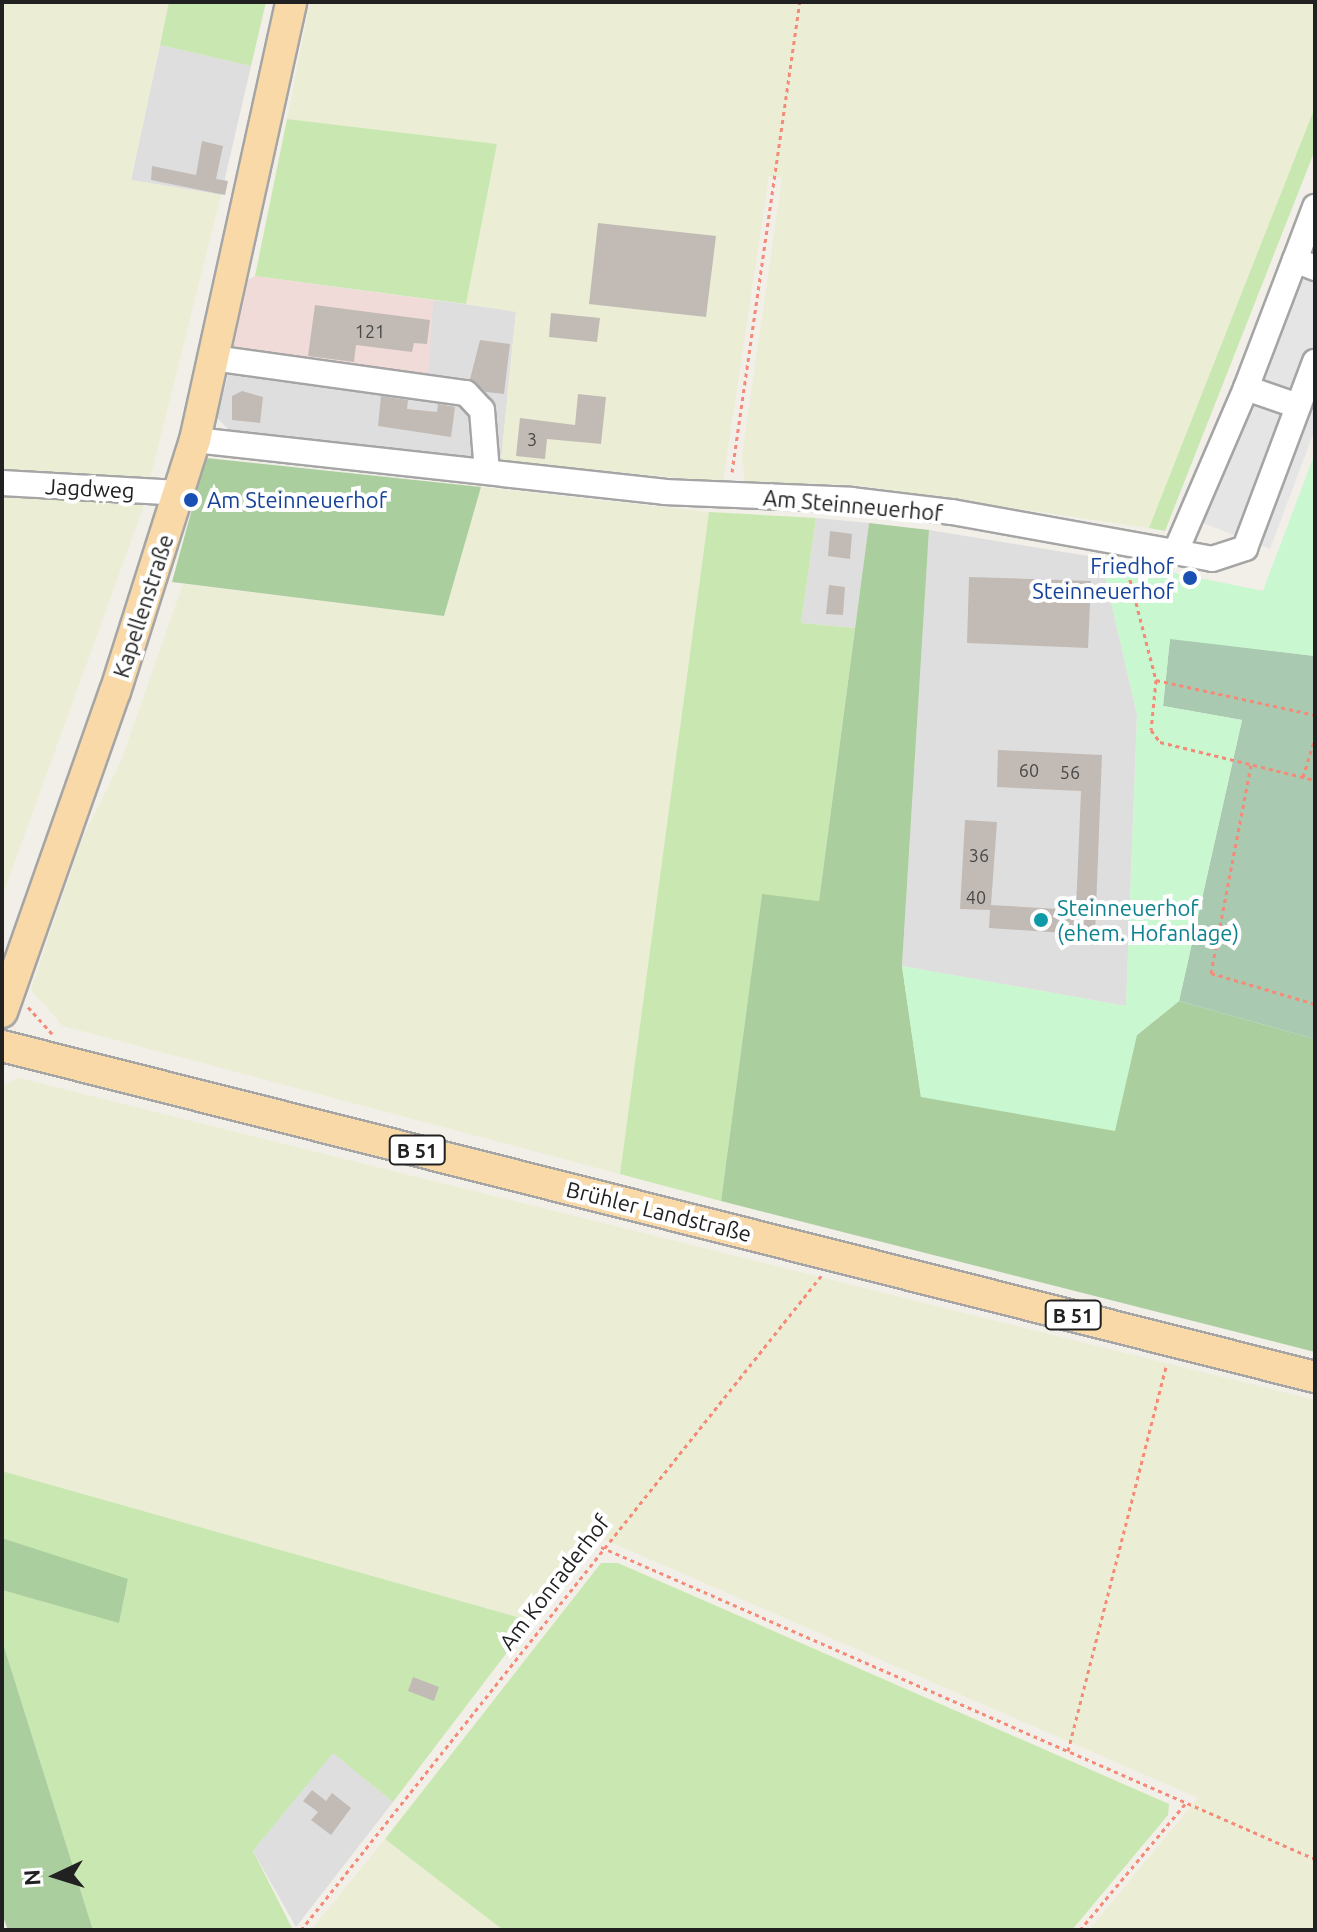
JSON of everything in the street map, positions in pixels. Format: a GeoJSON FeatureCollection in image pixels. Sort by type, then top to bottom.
{"type":"FeatureCollection","features":[{"type":"Feature","properties":{"kind":"main road","name":"Kapellenstraße"},"geometry":{"type":"LineString","coordinates":[[2,1012],[195,440],[291,2]]}},
{"type":"Feature","properties":{"kind":"main road","name":"Brühler Landstraße"},"geometry":{"type":"LineString","coordinates":[[2,1046],[1315,1377]]}},
{"type":"Feature","properties":{"kind":"street"},"geometry":{"type":"LineString","coordinates":[[1175,553],[1246,388],[1305,264],[1315,207]]}},
{"type":"Feature","properties":{"kind":"street"},"geometry":{"type":"LineString","coordinates":[[213,358],[466,393],[477,399],[482,410],[487,472]]}},
{"type":"Feature","properties":{"kind":"street"},"geometry":{"type":"LineString","coordinates":[[1246,388],[1298,406],[1315,362]]}},
{"type":"Feature","properties":{"kind":"street","name":"Am Steinneuerhof"},"geometry":{"type":"LineString","coordinates":[[195,440],[729,496],[851,500],[1120,541],[1212,559],[1245,548],[1298,406]]}},
{"type":"Feature","properties":{"kind":"street","name":"Jagdweg"},"geometry":{"type":"LineString","coordinates":[[2,483],[179,493]]}},
{"type":"Feature","properties":{"kind":"path"},"geometry":{"type":"LineString","coordinates":[[729,496],[800,2]]}},
{"type":"Feature","properties":{"kind":"path"},"geometry":{"type":"LineString","coordinates":[[1120,541],[1156,680],[1151,730],[1160,742],[1315,780]]}},
{"type":"Feature","properties":{"kind":"path"},"geometry":{"type":"LineString","coordinates":[[1156,680],[1315,715]]}},
{"type":"Feature","properties":{"kind":"path"},"geometry":{"type":"LineString","coordinates":[[1303,778],[1315,738]]}},
{"type":"Feature","properties":{"kind":"path"},"geometry":{"type":"LineString","coordinates":[[1251,765],[1211,973],[1315,1004]]}},
{"type":"Feature","properties":{"kind":"path","name":"Am Konraderhof"},"geometry":{"type":"LineString","coordinates":[[301,1930],[601,1547],[823,1273],[831,1254]]}},
{"type":"Feature","properties":{"kind":"path"},"geometry":{"type":"LineString","coordinates":[[1068,1751],[1173,1341]]}},
{"type":"Feature","properties":{"kind":"path"},"geometry":{"type":"LineString","coordinates":[[601,1547],[1315,1859]]}},
{"type":"Feature","properties":{"kind":"path"},"geometry":{"type":"LineString","coordinates":[[1080,1930],[1186,1803]]}},
{"type":"Feature","properties":{"kind":"shaded area"},"geometry":{"type":"Polygon","coordinates":[[[160,45],[251,66],[221,195],[131,180],[160,45]]]}},
{"type":"Feature","properties":{"kind":"shaded area"},"geometry":{"type":"Polygon","coordinates":[[[1315,228],[1315,429],[1270,549],[1203,523],[1315,228]]]}},
{"type":"Feature","properties":{"kind":"shaded area"},"geometry":{"type":"Polygon","coordinates":[[[255,276],[433,300],[427,393],[229,371],[246,281],[255,276]]]}},
{"type":"Feature","properties":{"kind":"shaded area"},"geometry":{"type":"Polygon","coordinates":[[[433,300],[516,311],[501,461],[230,431],[217,418],[229,371],[426,393],[433,300]]]}},
{"type":"Feature","properties":{"kind":"shaded area"},"geometry":{"type":"Polygon","coordinates":[[[816,518],[869,523],[855,628],[801,623],[816,518]]]}},
{"type":"Feature","properties":{"kind":"shaded area"},"geometry":{"type":"Polygon","coordinates":[[[929,530],[1101,558],[1137,715],[1126,1006],[902,966],[929,530]]]}},
{"type":"Feature","properties":{"kind":"shaded area"},"geometry":{"type":"Polygon","coordinates":[[[333,1752],[393,1802],[296,1927],[253,1851],[333,1752]]]}},
{"type":"Feature","properties":{"kind":"green space"},"geometry":{"type":"Polygon","coordinates":[[[2,2],[169,2],[131,180],[221,195],[142,511],[2,897],[2,2]]]}},
{"type":"Feature","properties":{"kind":"green space"},"geometry":{"type":"Polygon","coordinates":[[[169,2],[266,2],[251,66],[160,45],[169,2]]]}},
{"type":"Feature","properties":{"kind":"green space"},"geometry":{"type":"Polygon","coordinates":[[[310,2],[1315,2],[1315,107],[1149,528],[855,485],[745,482],[742,456],[782,178],[769,176],[723,482],[501,461],[516,312],[466,304],[497,144],[287,119],[310,2]]]}},
{"type":"Feature","properties":{"kind":"green space"},"geometry":{"type":"Polygon","coordinates":[[[1315,107],[1315,150],[1165,531],[1149,528],[1315,107]]]}},
{"type":"Feature","properties":{"kind":"green space"},"geometry":{"type":"Polygon","coordinates":[[[287,119],[497,144],[466,304],[255,276],[287,119]]]}},
{"type":"Feature","properties":{"kind":"green space"},"geometry":{"type":"Polygon","coordinates":[[[1315,453],[1315,656],[1170,639],[1163,706],[1242,720],[1179,1001],[1137,1035],[1115,1131],[921,1097],[902,966],[1126,1006],[1137,715],[1101,558],[1263,591],[1315,453]]]}},
{"type":"Feature","properties":{"kind":"green space"},"geometry":{"type":"Polygon","coordinates":[[[206,458],[481,487],[444,616],[172,582],[206,458]]]}},
{"type":"Feature","properties":{"kind":"green space"},"geometry":{"type":"Polygon","coordinates":[[[481,487],[709,512],[620,1174],[63,1026],[31,990],[82,839],[121,761],[183,584],[444,616],[481,487]]]}},
{"type":"Feature","properties":{"kind":"green space"},"geometry":{"type":"Polygon","coordinates":[[[709,512],[816,518],[801,623],[855,628],[819,901],[762,895],[721,1201],[620,1174],[709,512]]]}},
{"type":"Feature","properties":{"kind":"green space"},"geometry":{"type":"Polygon","coordinates":[[[869,523],[929,530],[902,966],[921,1097],[1137,1035],[1179,1001],[1315,1039],[1315,1352],[721,1201],[762,894],[819,901],[869,523]]]}},
{"type":"Feature","properties":{"kind":"green space"},"geometry":{"type":"Polygon","coordinates":[[[1170,638],[1315,656],[1315,1039],[1179,1001],[1242,720],[1163,706],[1170,638]]]}},
{"type":"Feature","properties":{"kind":"green space"},"geometry":{"type":"Polygon","coordinates":[[[19,1078],[1315,1400],[1315,1930],[1089,1930],[1198,1798],[601,1538],[531,1621],[2,1471],[2,1086],[19,1078]]]}},
{"type":"Feature","properties":{"kind":"green space"},"geometry":{"type":"Polygon","coordinates":[[[2,1471],[531,1621],[393,1802],[333,1753],[253,1851],[293,1930],[93,1930],[2,1640],[2,1590],[119,1622],[128,1580],[2,1538],[2,1471]]]}},
{"type":"Feature","properties":{"kind":"green space"},"geometry":{"type":"Polygon","coordinates":[[[2,1538],[128,1579],[119,1623],[2,1590],[2,1538]]]}},
{"type":"Feature","properties":{"kind":"green space"},"geometry":{"type":"Polygon","coordinates":[[[601,1563],[618,1563],[1169,1804],[1168,1815],[1072,1930],[503,1930],[385,1839],[601,1563]]]}},
{"type":"Feature","properties":{"kind":"green space"},"geometry":{"type":"Polygon","coordinates":[[[2,1640],[93,1930],[8,1930],[2,1914],[2,1640]]]}},
{"type":"Feature","properties":{"kind":"green space"},"geometry":{"type":"Polygon","coordinates":[[[385,1839],[503,1930],[311,1930],[385,1839]]]}},
{"type":"Feature","properties":{"kind":"building"},"geometry":{"type":"Polygon","coordinates":[[[202,141],[223,146],[216,179],[228,181],[225,195],[151,180],[152,166],[196,175],[202,141]]]}},
{"type":"Feature","properties":{"kind":"building"},"geometry":{"type":"Polygon","coordinates":[[[598,223],[716,236],[706,317],[589,304],[598,223]]]}},
{"type":"Feature","properties":{"kind":"building"},"geometry":{"type":"Polygon","coordinates":[[[315,305],[430,320],[427,344],[414,343],[412,352],[356,345],[354,362],[308,356],[315,305]]]}},
{"type":"Feature","properties":{"kind":"building"},"geometry":{"type":"Polygon","coordinates":[[[551,313],[600,318],[597,342],[549,337],[551,313]]]}},
{"type":"Feature","properties":{"kind":"building"},"geometry":{"type":"Polygon","coordinates":[[[480,340],[510,344],[504,394],[486,392],[470,379],[480,340]]]}},
{"type":"Feature","properties":{"kind":"building"},"geometry":{"type":"Polygon","coordinates":[[[242,391],[263,397],[260,423],[232,420],[232,396],[242,391]]]}},
{"type":"Feature","properties":{"kind":"building"},"geometry":{"type":"Polygon","coordinates":[[[578,394],[606,397],[601,444],[547,439],[545,459],[516,456],[520,418],[575,425],[578,394]]]}},
{"type":"Feature","properties":{"kind":"building"},"geometry":{"type":"Polygon","coordinates":[[[381,396],[408,400],[407,409],[437,412],[438,404],[455,407],[451,437],[378,426],[381,396]]]}},
{"type":"Feature","properties":{"kind":"building"},"geometry":{"type":"Polygon","coordinates":[[[830,531],[852,534],[850,559],[828,556],[830,531]]]}},
{"type":"Feature","properties":{"kind":"building"},"geometry":{"type":"Polygon","coordinates":[[[969,577],[1091,581],[1088,648],[967,643],[969,577]]]}},
{"type":"Feature","properties":{"kind":"building"},"geometry":{"type":"Polygon","coordinates":[[[829,585],[845,587],[843,615],[826,614],[829,585]]]}},
{"type":"Feature","properties":{"kind":"building"},"geometry":{"type":"Polygon","coordinates":[[[998,750],[1102,755],[1095,935],[989,928],[990,910],[960,909],[965,820],[997,822],[991,905],[1076,910],[1081,791],[997,787],[998,750]]]}},
{"type":"Feature","properties":{"kind":"building"},"geometry":{"type":"Polygon","coordinates":[[[413,1677],[439,1687],[434,1701],[408,1691],[413,1677]]]}},
{"type":"Feature","properties":{"kind":"building"},"geometry":{"type":"Polygon","coordinates":[[[312,1790],[326,1801],[332,1793],[351,1808],[331,1835],[311,1820],[318,1812],[303,1801],[312,1790]]]}},
{"type":"Feature","properties":{"kind":"place","name":"Am Steinneuerhof"},"geometry":{"type":"Point","coordinates":[191,500]}},
{"type":"Feature","properties":{"kind":"place","name":"Friedhof Steinneuerhof"},"geometry":{"type":"Point","coordinates":[1190,578]}},
{"type":"Feature","properties":{"kind":"place","name":"Steinneuerhof (ehem. Hofanlage)"},"geometry":{"type":"Point","coordinates":[1041,920]}}]}
